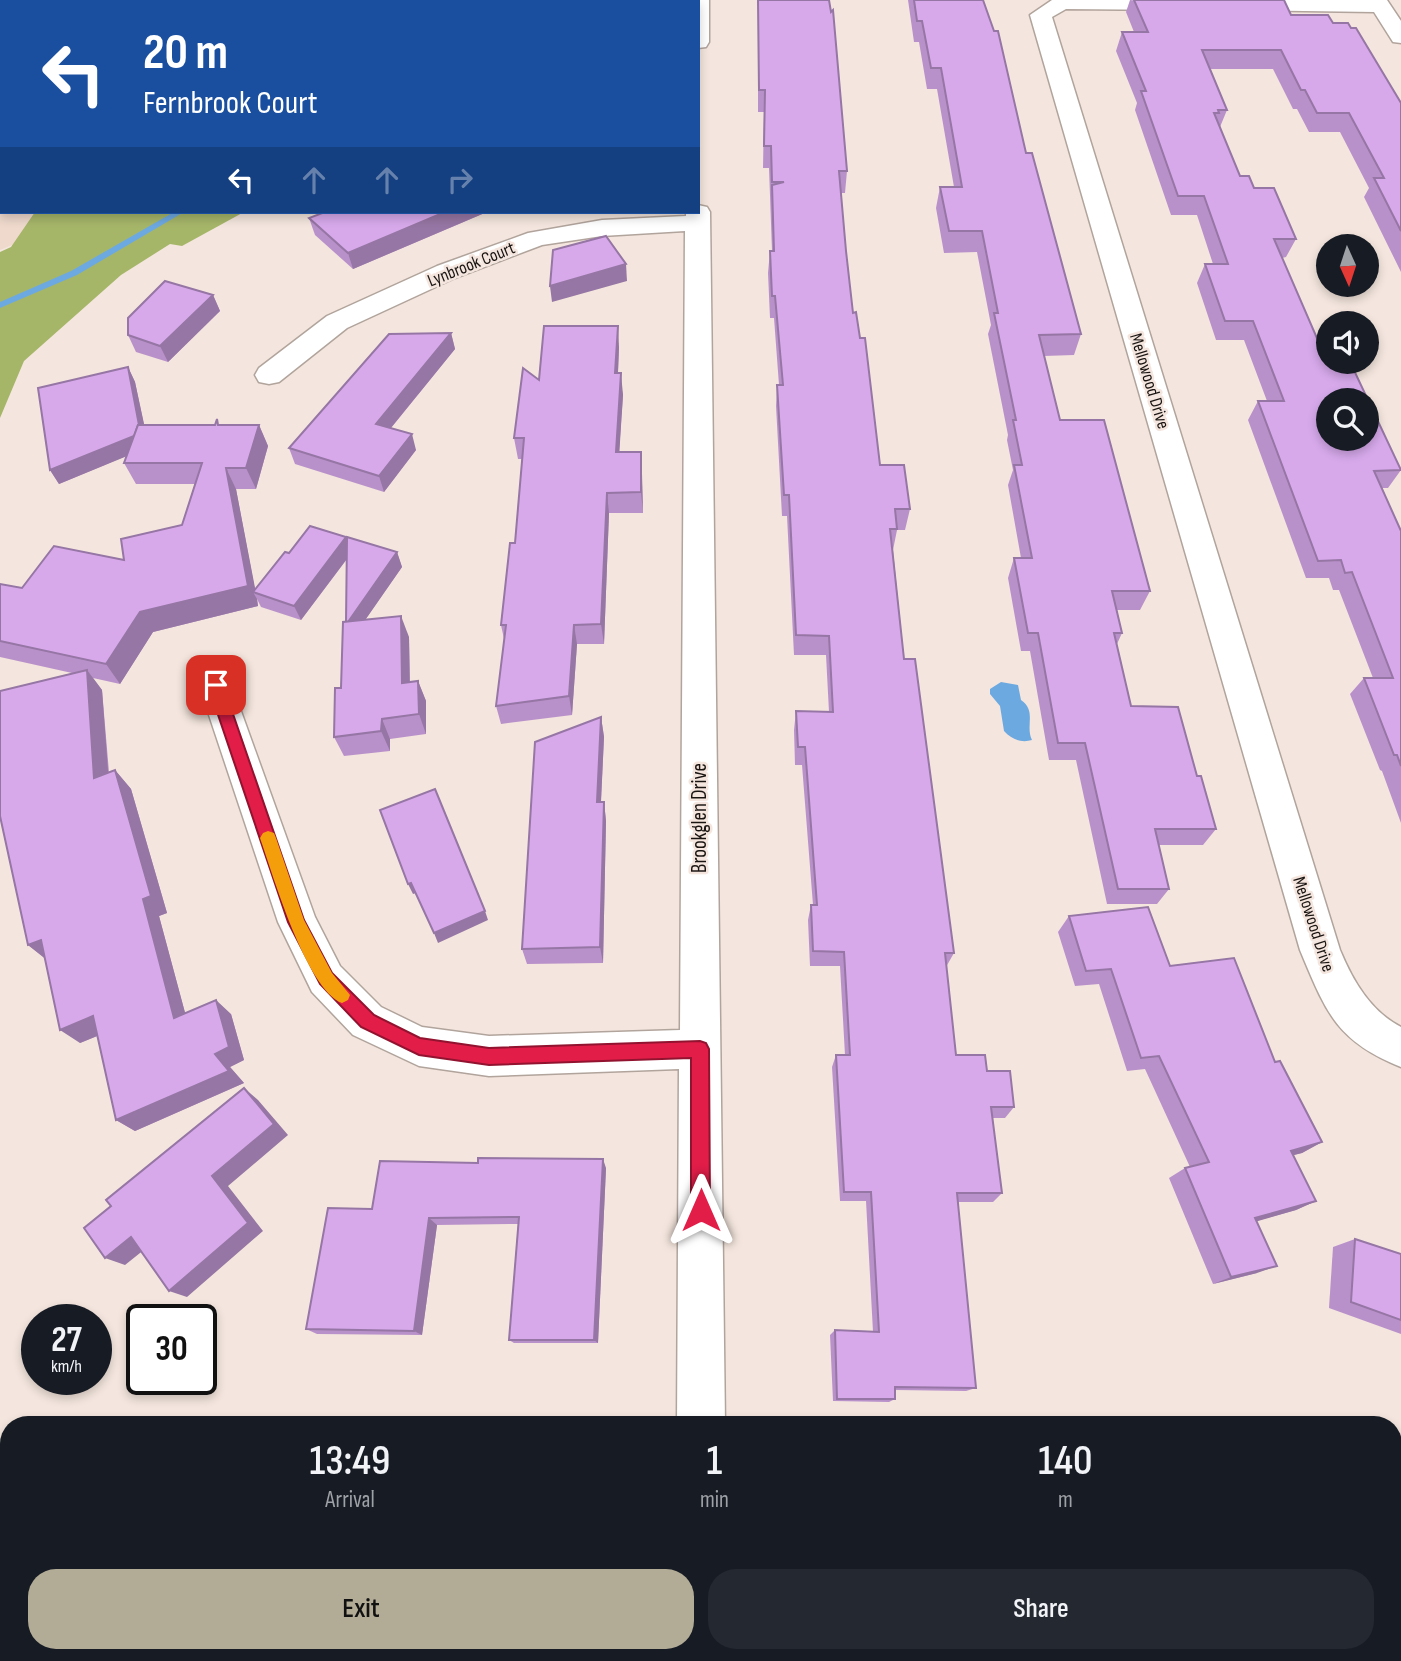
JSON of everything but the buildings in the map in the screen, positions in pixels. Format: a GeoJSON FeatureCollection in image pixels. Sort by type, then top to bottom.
{"type":"FeatureCollection","features":[{"type":"Feature","properties":{"kind":"street","name":"Mellowood Drive"},"geometry":{"type":"LineString","coordinates":[[1379,3],[1062,3],[1041,15],[1320,950],[1333,981],[1355,1017],[1388,1044],[1401,1047]]}},
{"type":"Feature","properties":{"kind":"street"},"geometry":{"type":"LineString","coordinates":[[1379,3],[1401,37]]}},
{"type":"Feature","properties":{"kind":"street","name":"Lynbrook Court"},"geometry":{"type":"LineString","coordinates":[[269,375],[337,322],[446,272],[537,238],[698,218]]}},
{"type":"Feature","properties":{"kind":"street","name":"Brookglen Drive"},"geometry":{"type":"LineString","coordinates":[[698,218],[701,1416]]}},
{"type":"Feature","properties":{"kind":"street"},"geometry":{"type":"LineString","coordinates":[[216,685],[297,922],[326,979],[368,1021],[419,1046],[489,1056],[700,1049]]}},
{"type":"Feature","properties":{"kind":"shaded area"},"geometry":{"type":"Polygon","coordinates":[[[0,214],[57,214],[39,234],[0,250],[0,214]]]}},
{"type":"Feature","properties":{"kind":"green space"},"geometry":{"type":"Polygon","coordinates":[[[34,214],[240,214],[182,246],[170,244],[121,275],[24,361],[0,418],[0,252],[11,247],[34,214]]]}},
{"type":"Feature","properties":{"kind":"water"},"geometry":{"type":"Polygon","coordinates":[[[1001,682],[1018,685],[1021,700],[1030,714],[1032,740],[1017,740],[1004,731],[1000,706],[990,694],[990,689],[1001,682]]]}},
{"type":"Feature","properties":{"kind":"waterway"},"geometry":{"type":"LineString","coordinates":[[0,305],[74,273],[177,214]]}},
{"type":"Feature","properties":{"kind":"slow traffic"},"geometry":{"type":"LineString","coordinates":[[268,838],[297,922],[326,979],[342,995]]}},
{"type":"Feature","properties":{"kind":"route"},"geometry":{"type":"LineString","coordinates":[[216,685],[297,922],[326,979],[368,1021],[419,1046],[489,1056],[700,1049],[701,1210]]}}]}
